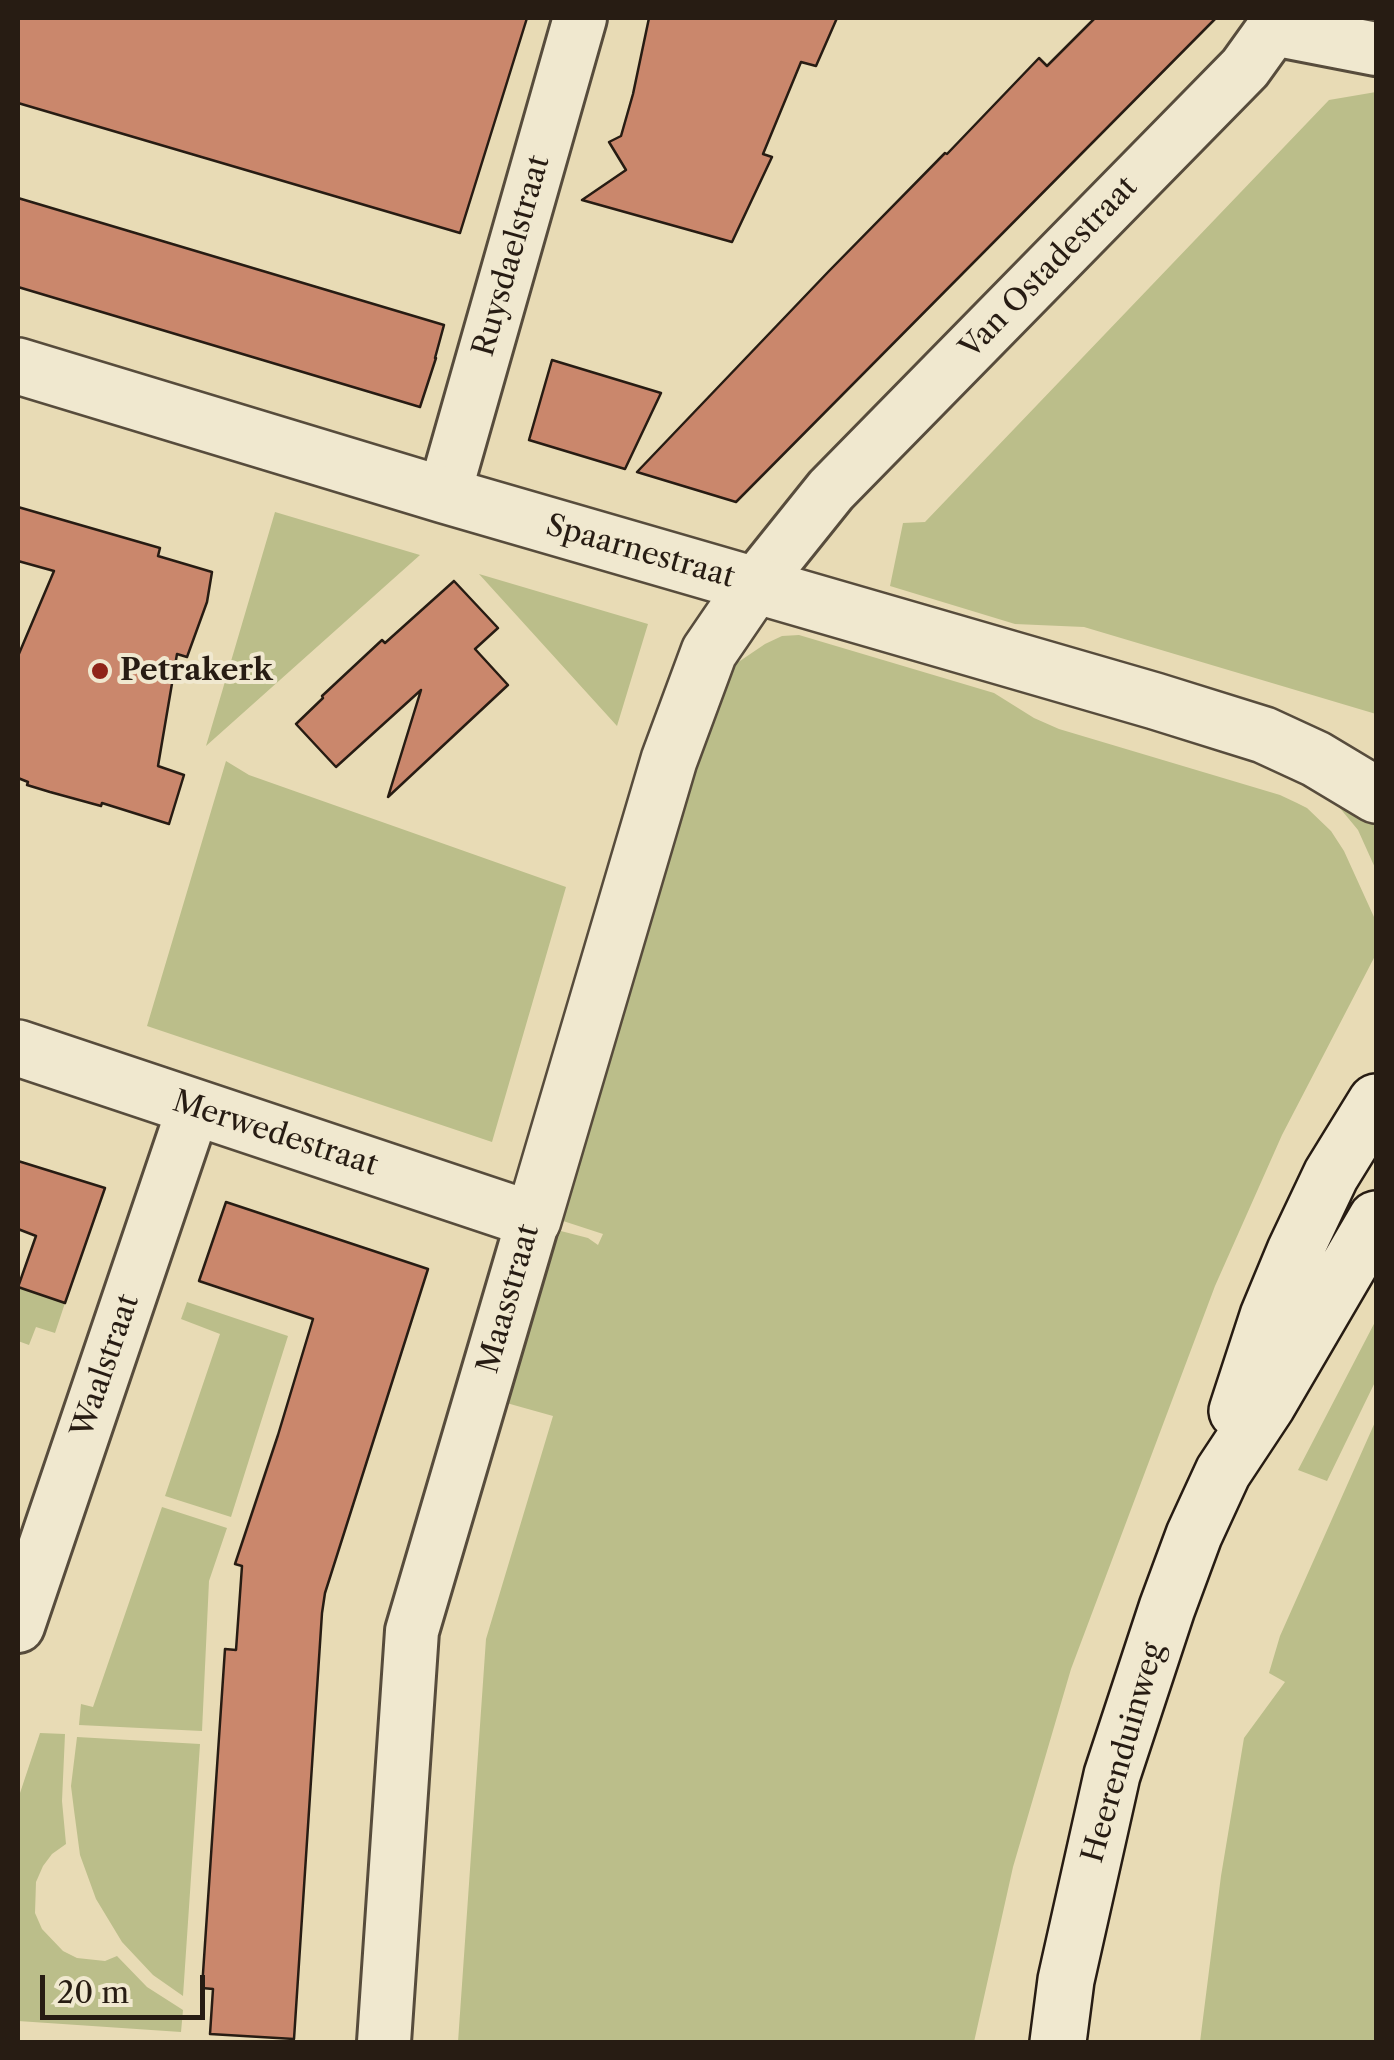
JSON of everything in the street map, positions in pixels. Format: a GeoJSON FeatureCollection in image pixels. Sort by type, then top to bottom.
{"type":"FeatureCollection","features":[{"type":"Feature","properties":{"kind":"street","name":"Ruysdaelstraat"},"geometry":{"type":"LineString","coordinates":[[444,495],[580,18]]}},
{"type":"Feature","properties":{"kind":"street","name":"Van Ostadestraat"},"geometry":{"type":"LineString","coordinates":[[754,586],[831,490],[1245,68],[1273,23],[1376,48]]}},
{"type":"Feature","properties":{"kind":"street","name":"Spaarnestraat"},"geometry":{"type":"LineString","coordinates":[[18,366],[1264,735],[1316,758],[1376,795]]}},
{"type":"Feature","properties":{"kind":"street","name":"Maasstraat"},"geometry":{"type":"LineString","coordinates":[[384,2042],[412,1632],[668,760],[709,652],[754,586]]}},
{"type":"Feature","properties":{"kind":"street","name":"Spaarnestraat"},"geometry":{"type":"LineString","coordinates":[[1264,735],[1376,760]]}},
{"type":"Feature","properties":{"kind":"street","name":"Merwedestraat"},"geometry":{"type":"LineString","coordinates":[[18,1048],[533,1220]]}},
{"type":"Feature","properties":{"kind":"street","name":"Heerenduinweg"},"geometry":{"type":"LineString","coordinates":[[1223,1472],[1242,1390],[1275,1300],[1331,1175],[1376,1102]]}},
{"type":"Feature","properties":{"kind":"street","name":"Waalstraat"},"geometry":{"type":"LineString","coordinates":[[18,1626],[194,1107]]}},
{"type":"Feature","properties":{"kind":"street","name":"Heerenduinweg"},"geometry":{"type":"LineString","coordinates":[[1058,2042],[1066,1980],[1112,1776],[1194,1535],[1223,1472],[1268,1404],[1376,1219]]}},
{"type":"Feature","properties":{"kind":"green space"},"geometry":{"type":"Polygon","coordinates":[[[1376,92],[1376,714],[1084,627],[1015,624],[890,586],[903,523],[925,522],[1329,100],[1376,92]]]}},
{"type":"Feature","properties":{"kind":"green space"},"geometry":{"type":"Polygon","coordinates":[[[275,512],[420,555],[206,746],[275,512]]]}},
{"type":"Feature","properties":{"kind":"green space"},"geometry":{"type":"Polygon","coordinates":[[[479,574],[648,624],[617,726],[479,574]]]}},
{"type":"Feature","properties":{"kind":"green space"},"geometry":{"type":"Polygon","coordinates":[[[799,635],[994,693],[1059,729],[1280,795],[1307,808],[1331,831],[1344,851],[1374,917],[1376,954],[1282,1135],[1215,1286],[1071,1669],[1013,1867],[974,2042],[458,2042],[486,1639],[553,1416],[503,1402],[553,1229],[588,1238],[598,1245],[603,1234],[557,1219],[709,710],[734,665],[782,636],[799,635]]]}},
{"type":"Feature","properties":{"kind":"green space"},"geometry":{"type":"Polygon","coordinates":[[[226,761],[249,775],[566,887],[492,1142],[147,1026],[226,761]]]}},
{"type":"Feature","properties":{"kind":"green space"},"geometry":{"type":"Polygon","coordinates":[[[1334,801],[1376,810],[1376,870],[1358,830],[1334,801]]]}},
{"type":"Feature","properties":{"kind":"green space"},"geometry":{"type":"Polygon","coordinates":[[[18,1287],[65,1303],[55,1333],[36,1327],[29,1345],[18,1341],[18,1287]]]}},
{"type":"Feature","properties":{"kind":"green space"},"geometry":{"type":"Polygon","coordinates":[[[187,1302],[288,1336],[231,1517],[165,1496],[220,1334],[181,1319],[187,1302]]]}},
{"type":"Feature","properties":{"kind":"green space"},"geometry":{"type":"Polygon","coordinates":[[[1376,1320],[1376,1380],[1327,1481],[1298,1470],[1376,1320]]]}},
{"type":"Feature","properties":{"kind":"green space"},"geometry":{"type":"Polygon","coordinates":[[[1376,1420],[1376,2042],[1200,2042],[1244,1738],[1285,1682],[1269,1673],[1280,1636],[1376,1420]]]}},
{"type":"Feature","properties":{"kind":"green space"},"geometry":{"type":"Polygon","coordinates":[[[162,1507],[227,1528],[209,1581],[202,1731],[79,1725],[81,1704],[93,1707],[162,1507]]]}},
{"type":"Feature","properties":{"kind":"green space"},"geometry":{"type":"Polygon","coordinates":[[[40,1733],[65,1734],[62,1801],[66,1844],[52,1854],[36,1882],[35,1913],[42,1929],[63,1951],[77,1958],[105,1961],[117,1956],[147,1987],[183,2010],[181,2032],[18,2021],[18,1799],[40,1733]]]}},
{"type":"Feature","properties":{"kind":"green space"},"geometry":{"type":"Polygon","coordinates":[[[77,1737],[200,1744],[183,1996],[153,1975],[122,1942],[96,1899],[80,1855],[71,1786],[77,1737]]]}},
{"type":"Feature","properties":{"kind":"building"},"geometry":{"type":"Polygon","coordinates":[[[18,18],[527,18],[460,233],[18,103],[18,18]]]}},
{"type":"Feature","properties":{"kind":"building"},"geometry":{"type":"Polygon","coordinates":[[[649,18],[837,18],[816,66],[801,62],[763,154],[772,157],[732,242],[582,200],[626,170],[609,142],[621,136],[649,18]]]}},
{"type":"Feature","properties":{"kind":"building"},"geometry":{"type":"Polygon","coordinates":[[[1095,18],[1216,18],[736,502],[637,472],[1039,58],[1047,66],[1095,18]]]}},
{"type":"Feature","properties":{"kind":"building"},"geometry":{"type":"Polygon","coordinates":[[[18,198],[444,325],[420,407],[18,287],[18,198]]]}},
{"type":"Feature","properties":{"kind":"building"},"geometry":{"type":"Polygon","coordinates":[[[552,360],[661,393],[625,469],[529,440],[552,360]]]}},
{"type":"Feature","properties":{"kind":"building","name":"Petrakerk"},"geometry":{"type":"Polygon","coordinates":[[[18,507],[160,548],[158,556],[212,572],[207,602],[187,657],[177,654],[158,766],[184,775],[169,824],[27,785],[18,778],[18,656],[54,571],[18,561],[18,507]]]}},
{"type":"Feature","properties":{"kind":"building"},"geometry":{"type":"Polygon","coordinates":[[[454,581],[498,628],[475,649],[508,685],[388,797],[421,690],[336,767],[296,724],[382,640],[385,643],[454,581]]]}},
{"type":"Feature","properties":{"kind":"building"},"geometry":{"type":"Polygon","coordinates":[[[18,1161],[105,1188],[65,1303],[18,1287],[36,1236],[18,1229],[18,1161]]]}},
{"type":"Feature","properties":{"kind":"building"},"geometry":{"type":"Polygon","coordinates":[[[226,1202],[428,1269],[325,1593],[294,2039],[210,2034],[213,1989],[202,1988],[225,1649],[236,1650],[242,1566],[235,1564],[313,1319],[199,1281],[226,1202]]]}},
{"type":"Feature","properties":{"kind":"place","name":"Petrakerk"},"geometry":{"type":"Point","coordinates":[100,671]}}]}
